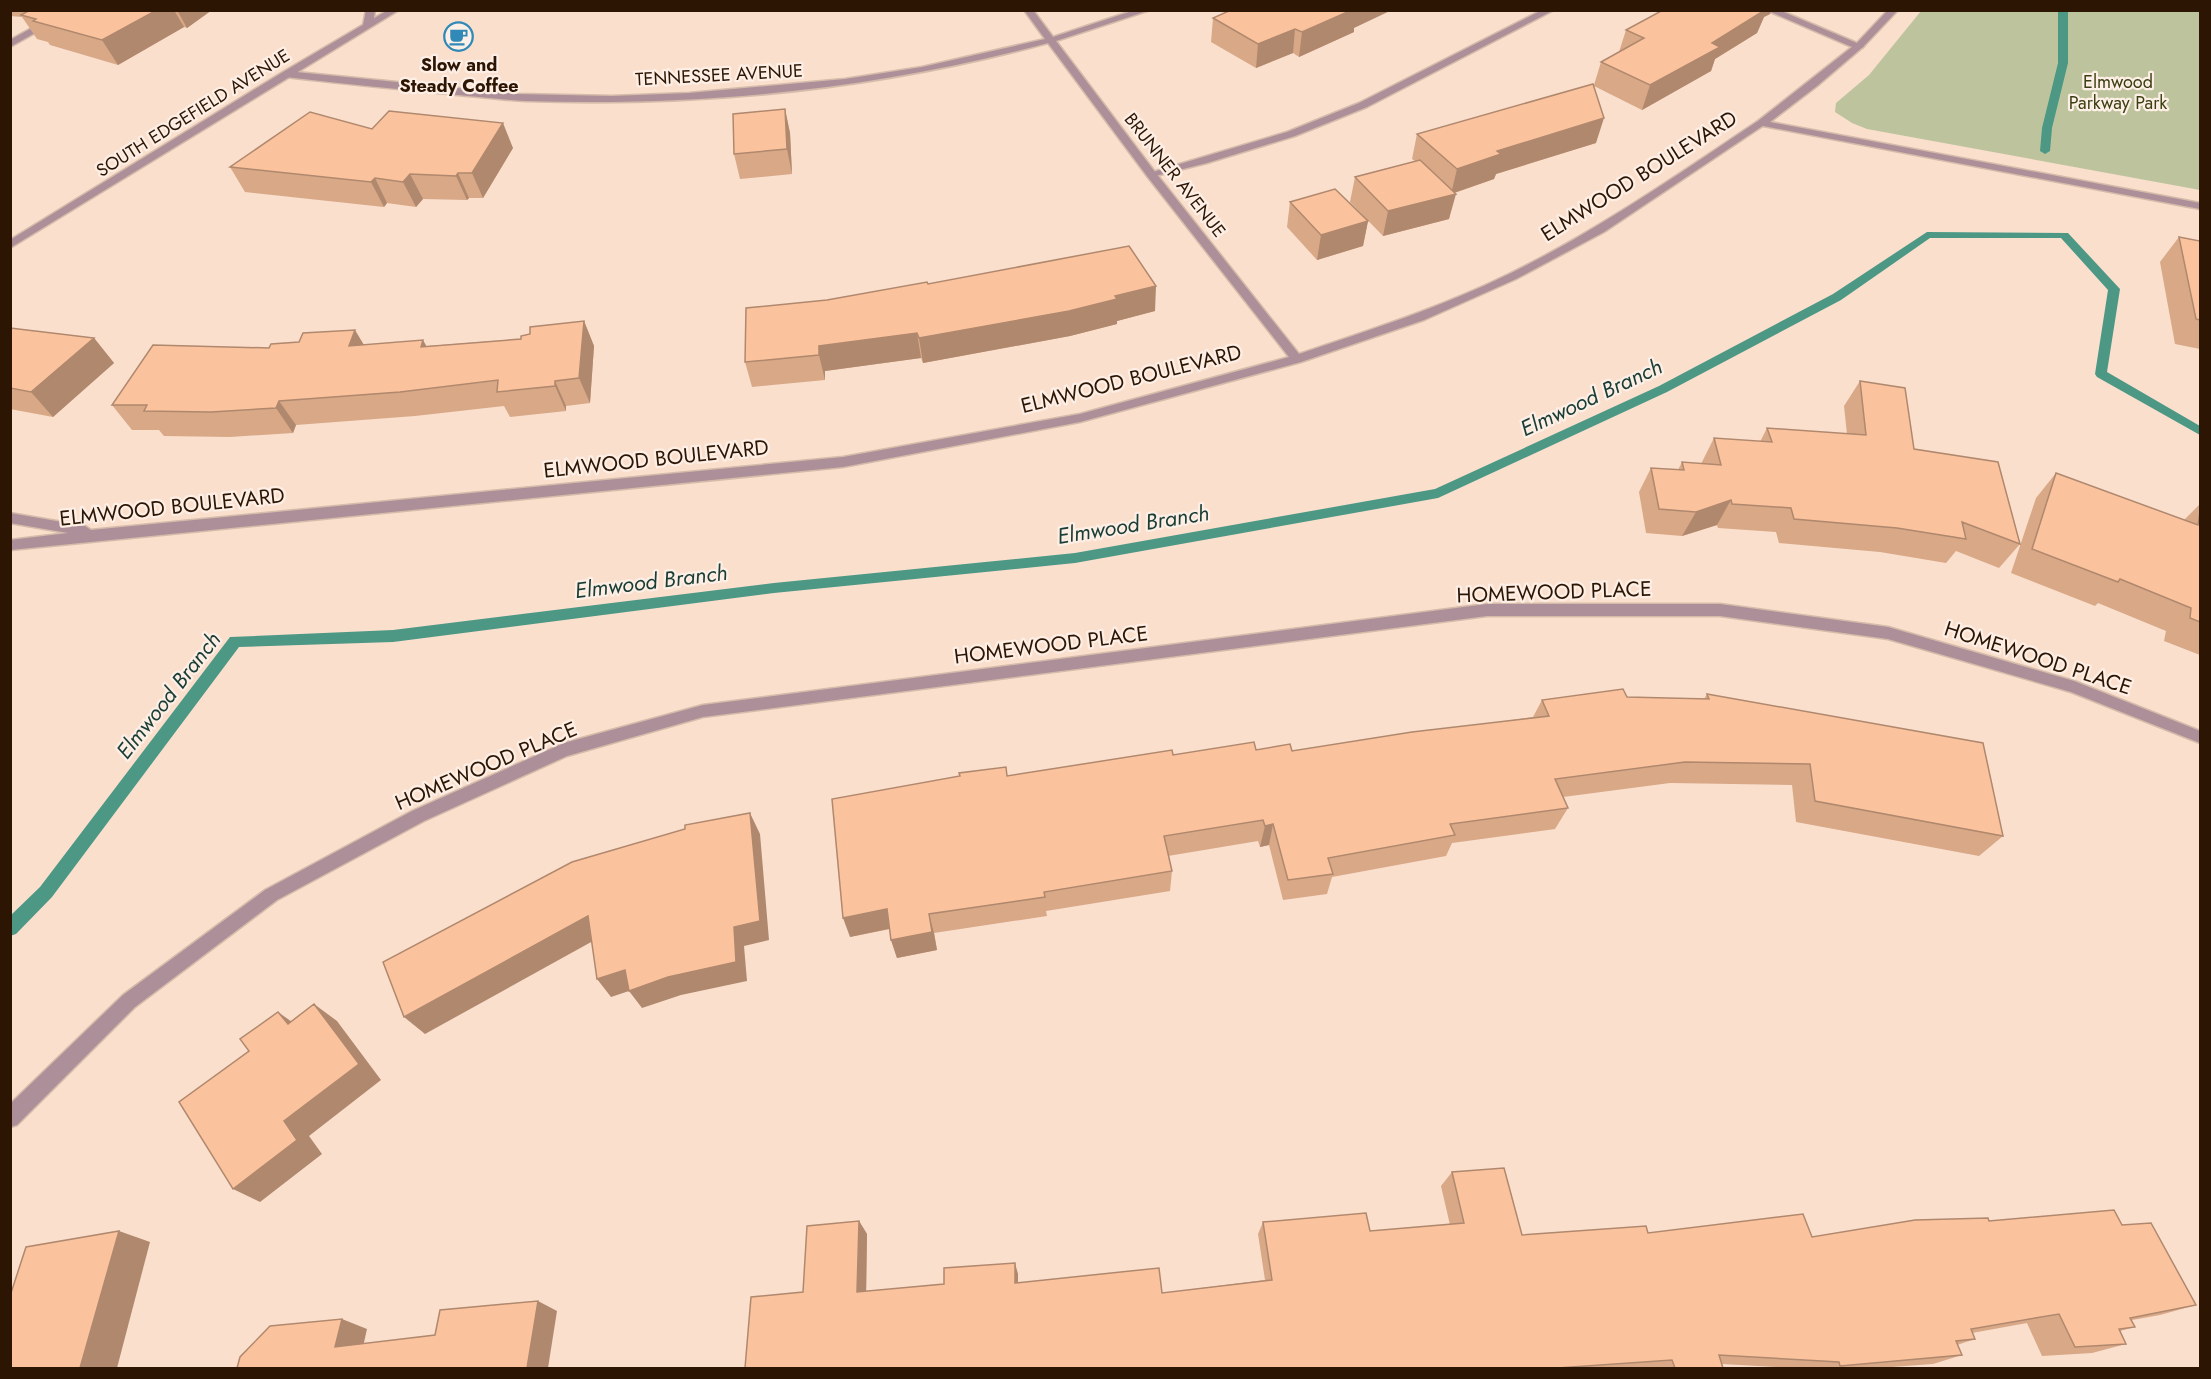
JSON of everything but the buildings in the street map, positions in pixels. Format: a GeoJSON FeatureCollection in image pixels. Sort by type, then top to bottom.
{"type":"FeatureCollection","features":[{"type":"Feature","properties":{"kind":"street"},"geometry":{"type":"LineString","coordinates":[[10,44],[72,10]]}},
{"type":"Feature","properties":{"kind":"street"},"geometry":{"type":"LineString","coordinates":[[368,25],[370,10]]}},
{"type":"Feature","properties":{"kind":"street","name":"SOUTH EDGEFIELD AVENUE"},"geometry":{"type":"LineString","coordinates":[[10,245],[394,10]]}},
{"type":"Feature","properties":{"kind":"street","name":"BRUNNER AVENUE"},"geometry":{"type":"LineString","coordinates":[[1029,10],[1151,174],[1297,359]]}},
{"type":"Feature","properties":{"kind":"street","name":"TENNESSEE AVENUE"},"geometry":{"type":"LineString","coordinates":[[286,74],[387,86],[533,98],[675,96],[819,86],[966,61],[1052,40],[1146,10]]}},
{"type":"Feature","properties":{"kind":"street"},"geometry":{"type":"LineString","coordinates":[[1151,174],[1291,134],[1363,105],[1550,10]]}},
{"type":"Feature","properties":{"kind":"street"},"geometry":{"type":"LineString","coordinates":[[1770,10],[1859,46]]}},
{"type":"Feature","properties":{"kind":"street"},"geometry":{"type":"LineString","coordinates":[[1762,123],[1859,46],[1894,10]]}},
{"type":"Feature","properties":{"kind":"street","name":"ELMWOOD BOULEVARD"},"geometry":{"type":"LineString","coordinates":[[10,545],[843,462],[1080,418],[1297,359],[1420,317],[1512,277],[1600,230],[1762,123],[2200,206]]}},
{"type":"Feature","properties":{"kind":"street"},"geometry":{"type":"LineString","coordinates":[[10,518],[103,534]]}},
{"type":"Feature","properties":{"kind":"street","name":"HOMEWOOD PLACE"},"geometry":{"type":"LineString","coordinates":[[10,1118],[129,1001],[271,895],[418,816],[564,750],[703,711],[1487,610],[1719,610],[1888,633],[2074,687],[2200,737]]}},
{"type":"Feature","properties":{"kind":"green space","name":"Elmwood Parkway Park"},"geometry":{"type":"Polygon","coordinates":[[[1921,11],[2200,11],[2200,190],[1867,129],[1835,112],[1836,103],[1869,75],[1921,11]]]}},
{"type":"Feature","properties":{"kind":"waterway"},"geometry":{"type":"LineString","coordinates":[[2045,151],[2047,128],[2063,63],[2063,10]]}},
{"type":"Feature","properties":{"kind":"waterway","name":"Elmwood Branch"},"geometry":{"type":"LineString","coordinates":[[10,928],[46,892],[235,641],[393,636],[774,588],[1075,558],[1438,493],[1663,389],[1837,297],[1927,235],[2064,235],[2114,289],[2101,374],[2200,431]]}},
{"type":"Feature","properties":{"kind":"place","name":"Slow and Steady Coffee"},"geometry":{"type":"Point","coordinates":[459,36]}}]}
